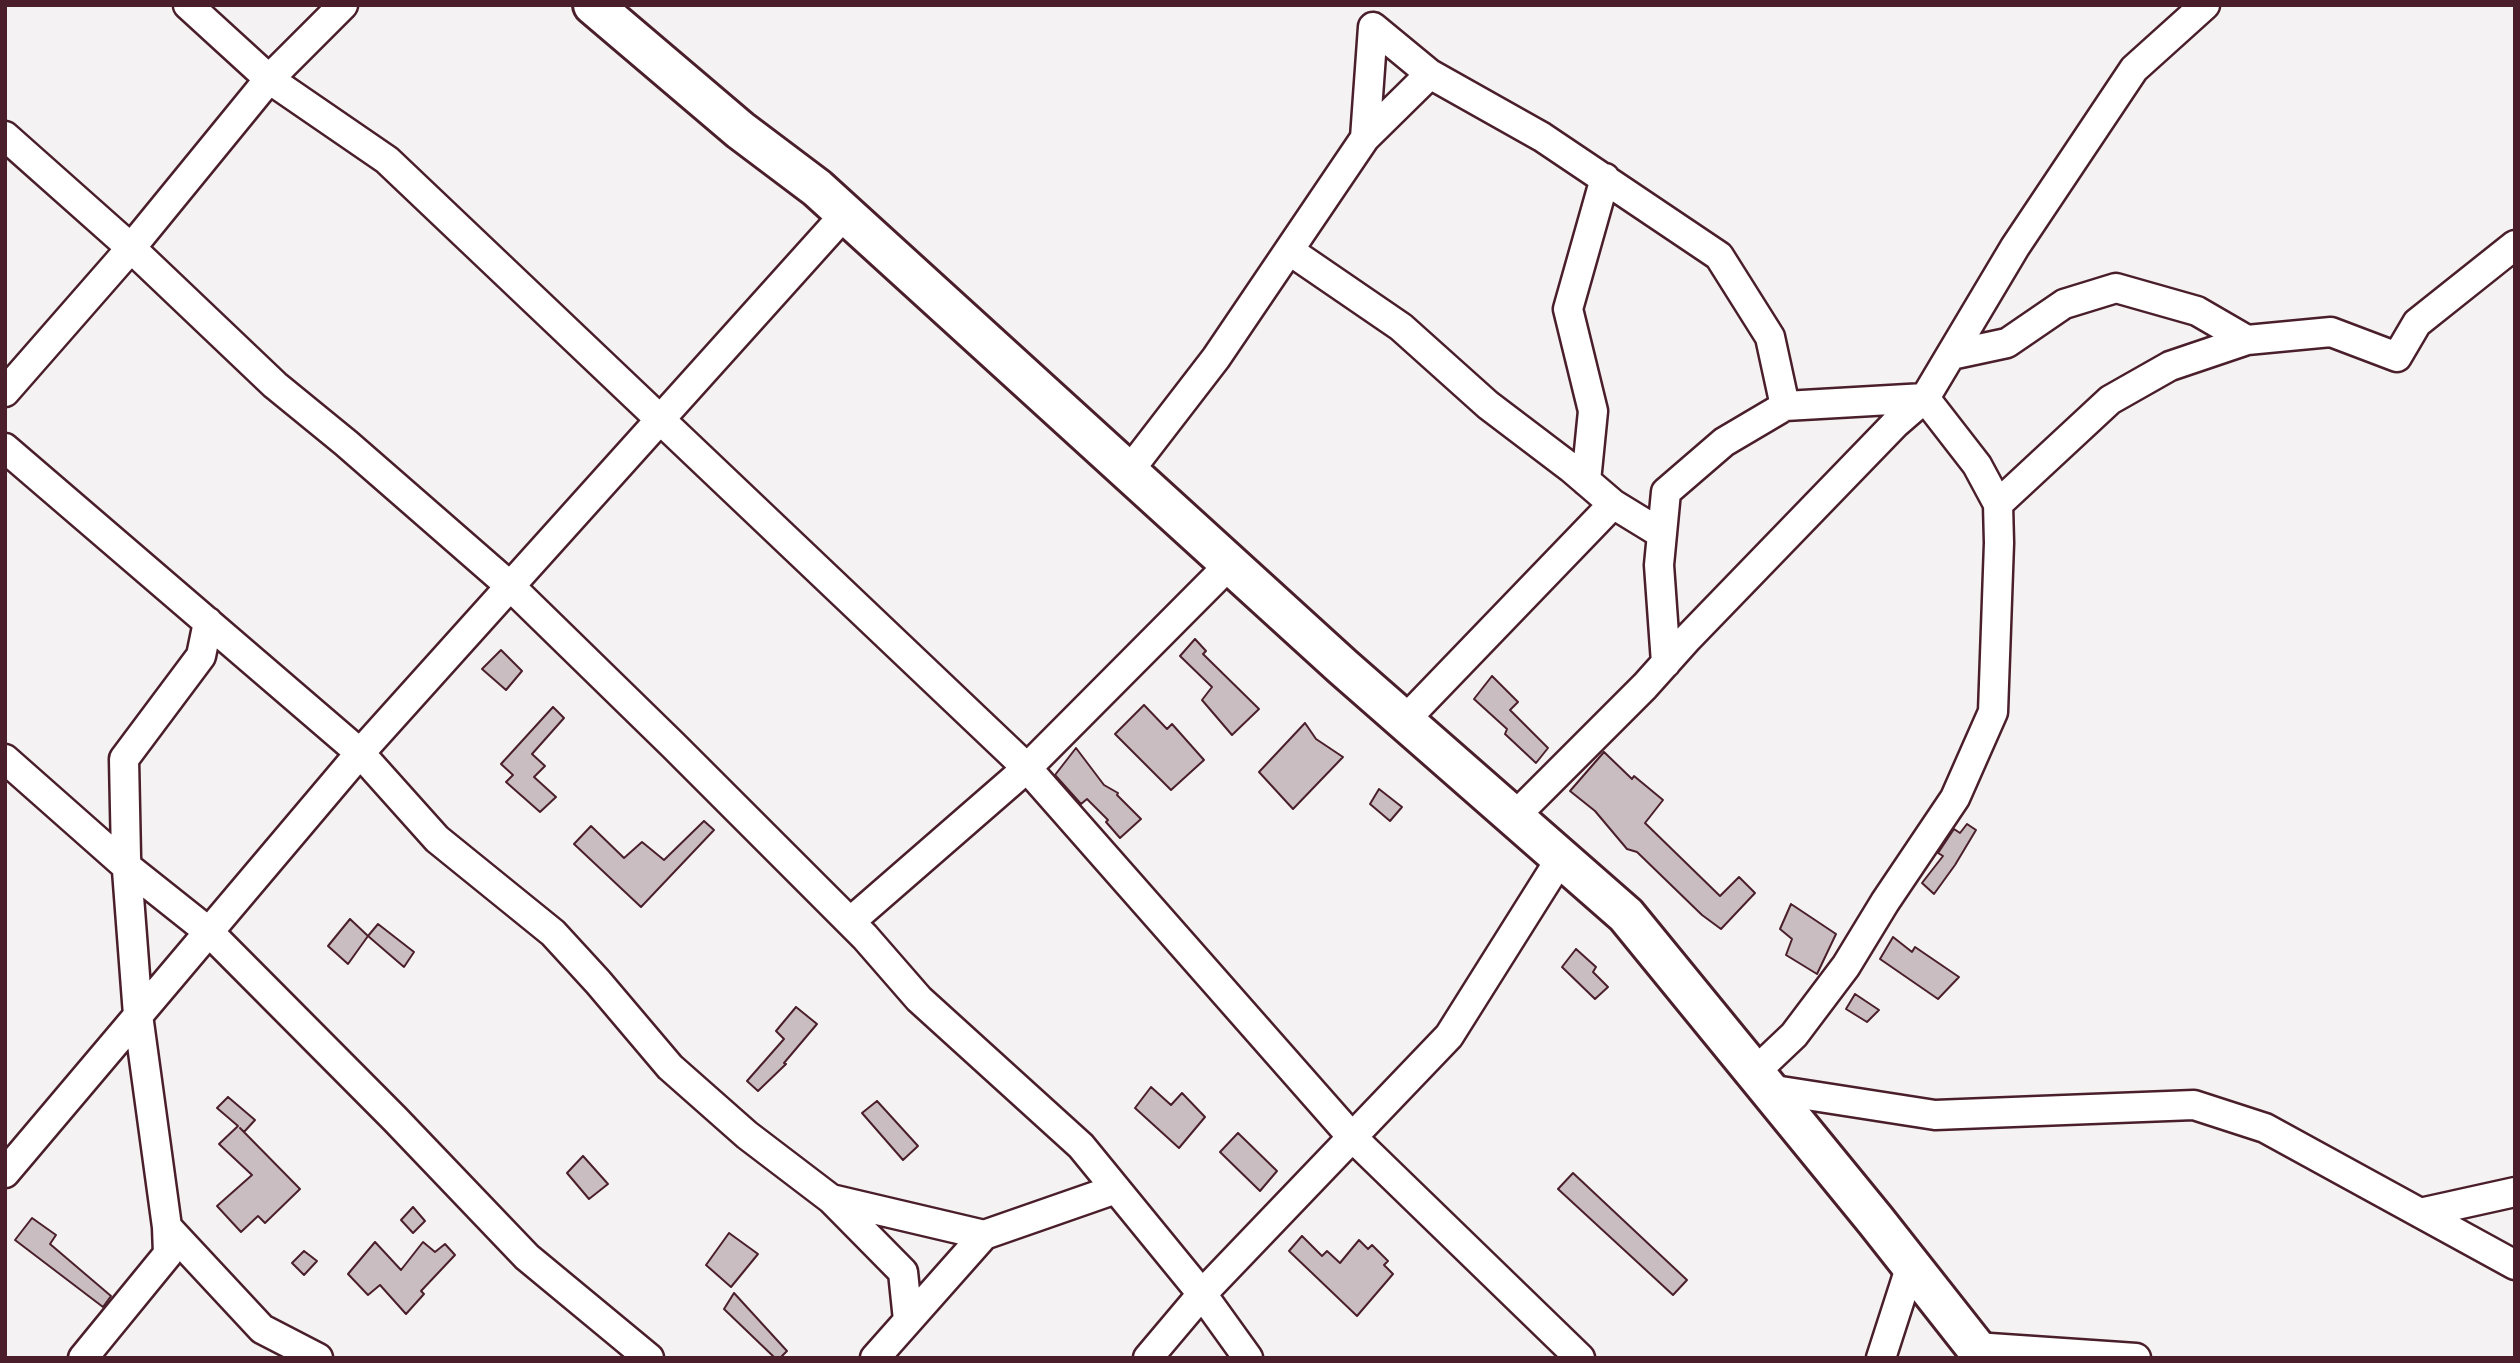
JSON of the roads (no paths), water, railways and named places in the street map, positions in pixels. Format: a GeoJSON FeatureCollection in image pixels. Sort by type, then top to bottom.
{"type":"FeatureCollection","features":[{"type":"Feature","properties":{"kind":"highway"},"geometry":{"type":"LineString","coordinates":[[593,5],[740,130],[817,188],[1230,564],[1626,915],[1979,1352]]}},
{"type":"Feature","properties":{"kind":"highway"},"geometry":{"type":"LineString","coordinates":[[634,5],[755,115],[817,188]]}},
{"type":"Feature","properties":{"kind":"street"},"geometry":{"type":"LineString","coordinates":[[188,5],[269,79],[387,160],[1027,768],[1352,1138],[1580,1358]]}},
{"type":"Feature","properties":{"kind":"street"},"geometry":{"type":"LineString","coordinates":[[5,392],[131,248],[269,79],[344,5]]}},
{"type":"Feature","properties":{"kind":"street"},"geometry":{"type":"LineString","coordinates":[[1514,817],[1895,424],[1925,398],[2015,247],[2134,69],[2205,5]]}},
{"type":"Feature","properties":{"kind":"street"},"geometry":{"type":"LineString","coordinates":[[1370,16],[1430,74],[1542,137],[1719,256],[1770,337],[1784,406]]}},
{"type":"Feature","properties":{"kind":"street"},"geometry":{"type":"LineString","coordinates":[[1365,138],[1370,16]]}},
{"type":"Feature","properties":{"kind":"street"},"geometry":{"type":"LineString","coordinates":[[1129,471],[1216,358],[1365,138],[1430,74]]}},
{"type":"Feature","properties":{"kind":"street"},"geometry":{"type":"LineString","coordinates":[[5,136],[131,248],[275,385],[510,586],[850,922],[919,999],[1081,1146],[1202,1294],[1248,1358]]}},
{"type":"Feature","properties":{"kind":"street"},"geometry":{"type":"LineString","coordinates":[[1586,481],[1593,411],[1567,309],[1605,178]]}},
{"type":"Feature","properties":{"kind":"street"},"geometry":{"type":"LineString","coordinates":[[5,1173],[360,753],[845,214]]}},
{"type":"Feature","properties":{"kind":"street"},"geometry":{"type":"LineString","coordinates":[[1998,504],[2110,400],[2170,366],[2247,340],[2331,332],[2397,357],[2417,323],[2515,245]]}},
{"type":"Feature","properties":{"kind":"street"},"geometry":{"type":"LineString","coordinates":[[1290,251],[1401,327],[1488,405],[1614,505],[1662,534]]}},
{"type":"Feature","properties":{"kind":"street"},"geometry":{"type":"LineString","coordinates":[[1951,355],[2007,343],[2064,304],[2116,288],[2197,311],[2247,340]]}},
{"type":"Feature","properties":{"kind":"street"},"geometry":{"type":"LineString","coordinates":[[1666,663],[1659,565],[1666,492],[1724,442],[1784,406],[1925,398]]}},
{"type":"Feature","properties":{"kind":"street"},"geometry":{"type":"LineString","coordinates":[[1925,398],[1977,465],[1998,504],[1993,712],[1955,797],[1846,966],[1762,1081],[1935,1115],[2194,1105],[2264,1128],[2515,1265]]}},
{"type":"Feature","properties":{"kind":"street"},"geometry":{"type":"LineString","coordinates":[[5,447],[360,753],[437,839],[553,933],[670,1067],[747,1135],[831,1199],[903,1272],[908,1320]]}},
{"type":"Feature","properties":{"kind":"street"},"geometry":{"type":"LineString","coordinates":[[1405,720],[1614,505]]}},
{"type":"Feature","properties":{"kind":"street"},"geometry":{"type":"LineString","coordinates":[[850,922],[1027,768],[1230,564]]}},
{"type":"Feature","properties":{"kind":"street"},"geometry":{"type":"LineString","coordinates":[[83,1358],[168,1254],[167,1227],[138,1015],[126,866],[124,759],[201,656],[208,622]]}},
{"type":"Feature","properties":{"kind":"street"},"geometry":{"type":"LineString","coordinates":[[5,759],[126,866],[209,932],[395,1119],[527,1257],[649,1358]]}},
{"type":"Feature","properties":{"kind":"street"},"geometry":{"type":"LineString","coordinates":[[1148,1358],[1202,1294],[1449,1036],[1561,858]]}},
{"type":"Feature","properties":{"kind":"street"},"geometry":{"type":"LineString","coordinates":[[874,1358],[984,1235],[1116,1189]]}},
{"type":"Feature","properties":{"kind":"street"},"geometry":{"type":"LineString","coordinates":[[2420,1213],[2515,1192]]}},
{"type":"Feature","properties":{"kind":"street"},"geometry":{"type":"LineString","coordinates":[[831,1199],[984,1235]]}},
{"type":"Feature","properties":{"kind":"street"},"geometry":{"type":"LineString","coordinates":[[167,1227],[262,1329],[318,1358]]}},
{"type":"Feature","properties":{"kind":"street"},"geometry":{"type":"LineString","coordinates":[[1881,1358],[1911,1265]]}},
{"type":"Feature","properties":{"kind":"street"},"geometry":{"type":"LineString","coordinates":[[1979,1352],[2136,1358]]}}]}
